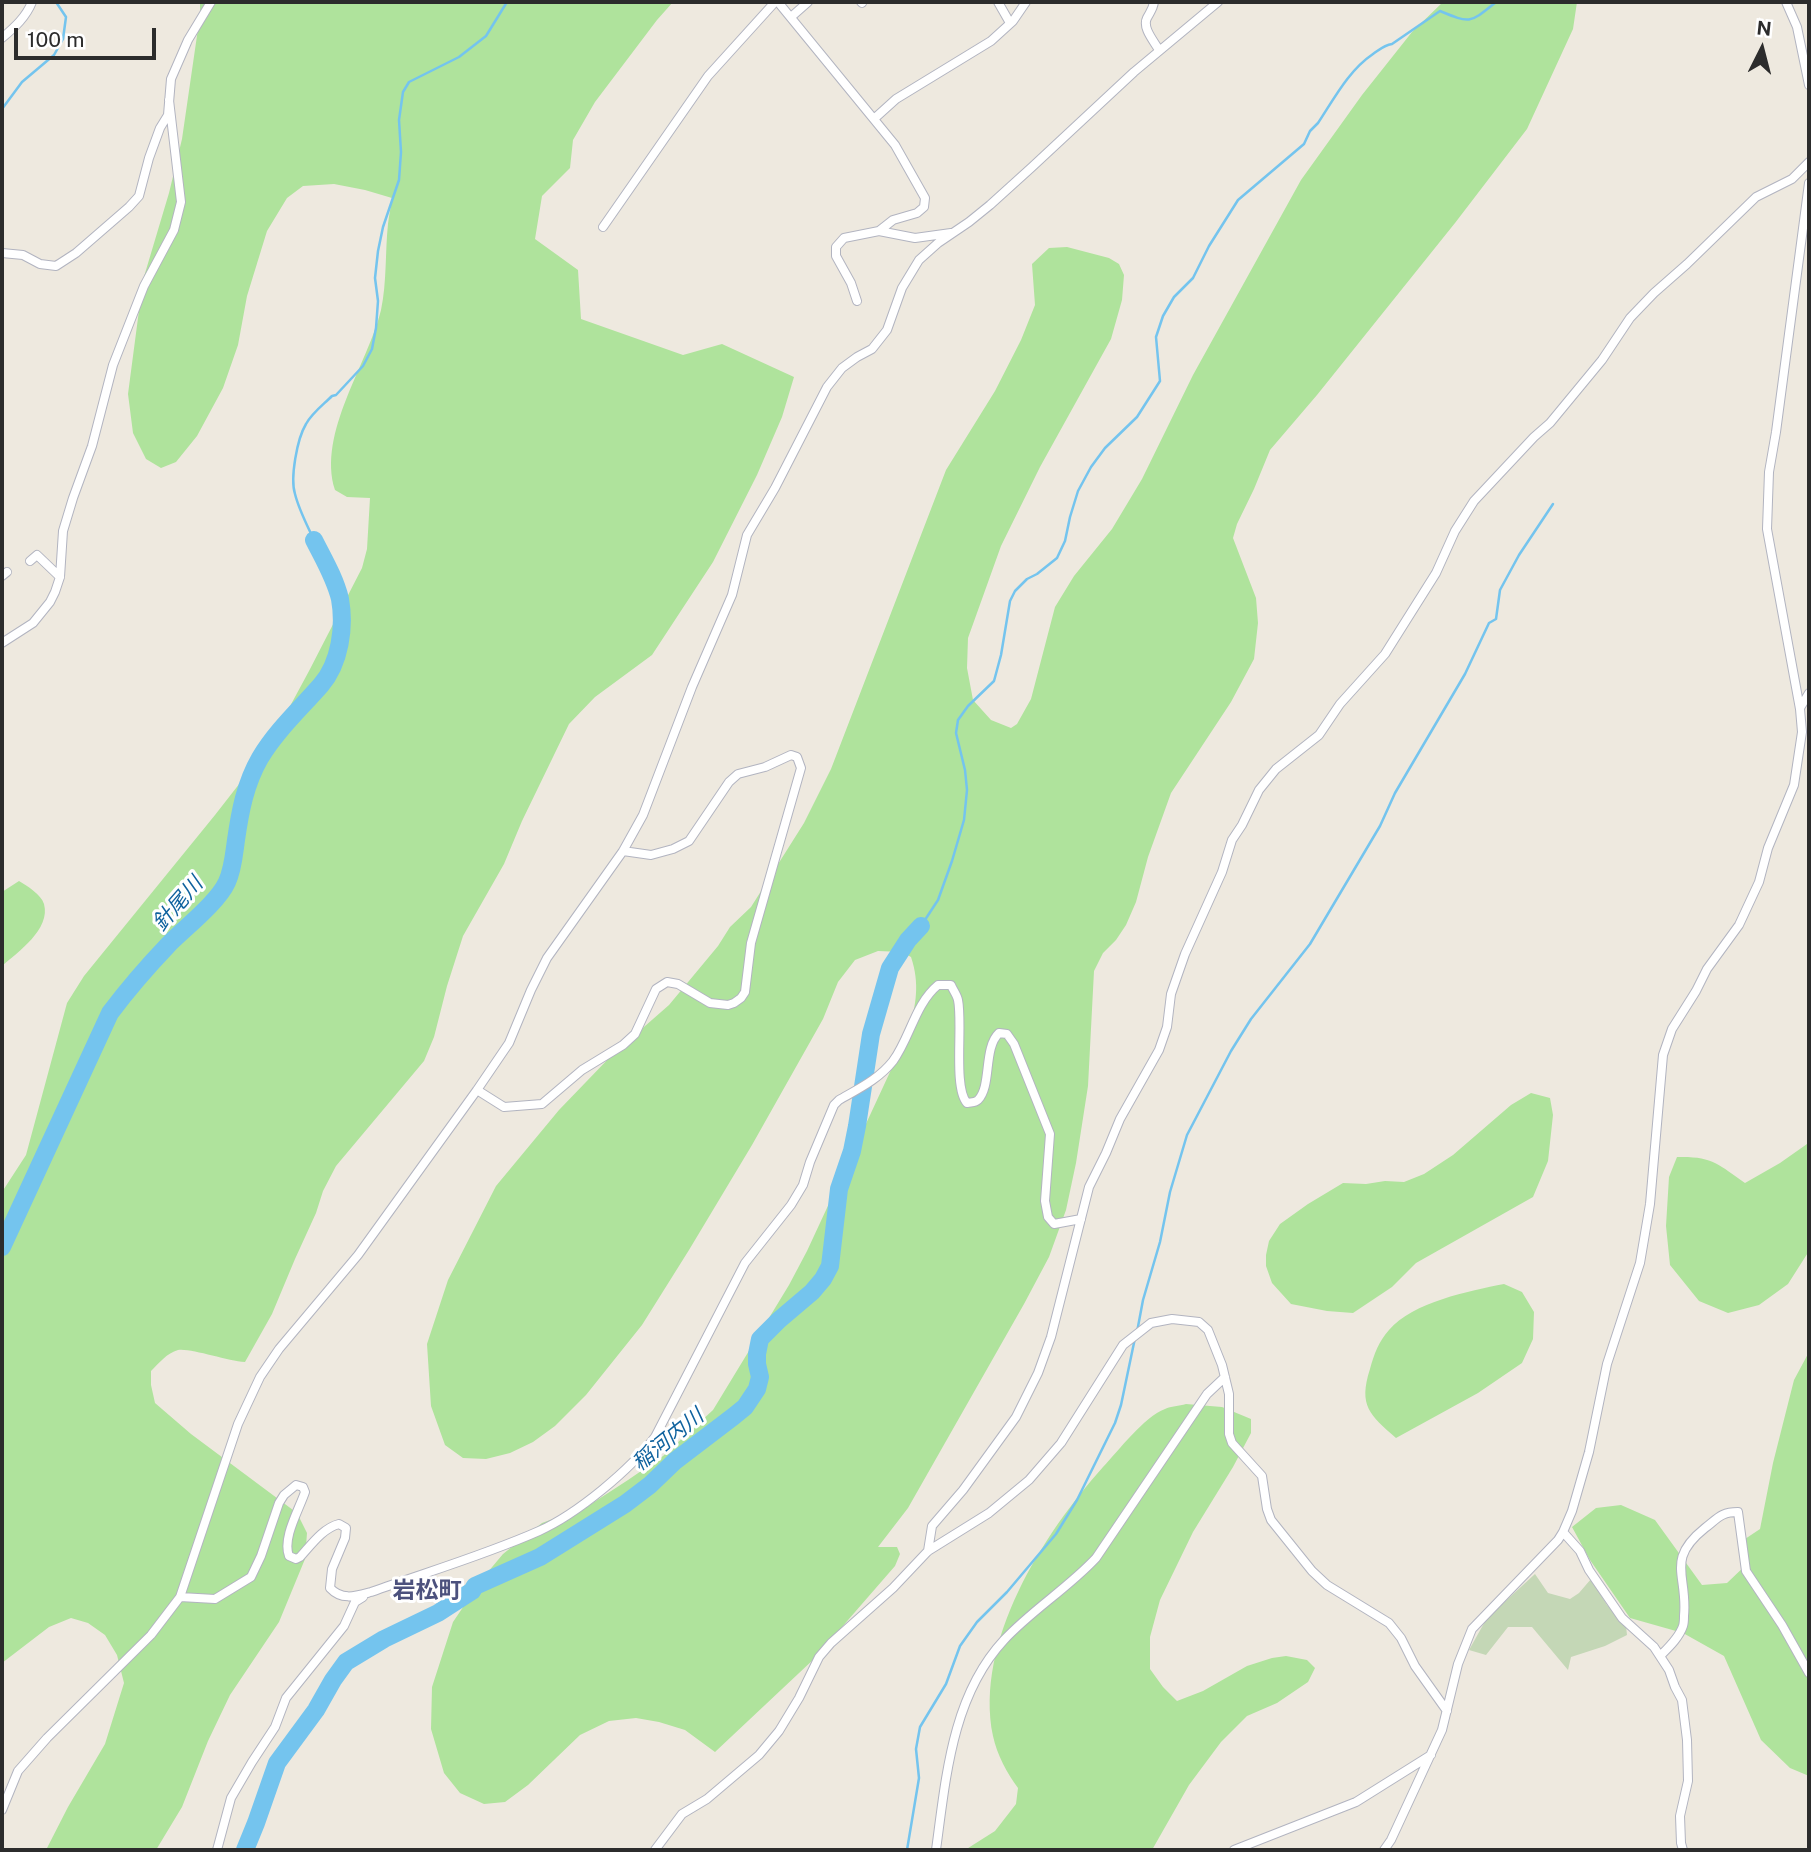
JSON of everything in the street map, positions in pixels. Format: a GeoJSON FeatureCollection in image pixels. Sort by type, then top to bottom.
{"type":"FeatureCollection","features":[{"type":"Feature","properties":{"kind":"street"},"geometry":{"type":"LineString","coordinates":[[2,38],[27,13],[32,2]]}},
{"type":"Feature","properties":{"kind":"street"},"geometry":{"type":"LineString","coordinates":[[2,253],[56,266],[76,253],[139,196],[149,158],[167,115],[170,79],[188,40],[211,2]]}},
{"type":"Feature","properties":{"kind":"street"},"geometry":{"type":"LineString","coordinates":[[603,227],[708,76],[777,2],[875,118],[895,145],[925,198],[925,208],[893,220],[879,231]]}},
{"type":"Feature","properties":{"kind":"street"},"geometry":{"type":"LineString","coordinates":[[791,17],[808,2]]}},
{"type":"Feature","properties":{"kind":"street"},"geometry":{"type":"LineString","coordinates":[[998,2],[1010,23]]}},
{"type":"Feature","properties":{"kind":"street"},"geometry":{"type":"LineString","coordinates":[[875,118],[896,99],[991,41],[1010,23],[1026,2]]}},
{"type":"Feature","properties":{"kind":"street"},"geometry":{"type":"LineString","coordinates":[[1154,2],[1145,22],[1159,50]]}},
{"type":"Feature","properties":{"kind":"street"},"geometry":{"type":"LineString","coordinates":[[2,1810],[18,1771],[47,1738],[151,1635],[180,1597],[238,1424],[260,1377],[279,1349],[358,1255],[477,1090],[509,1043],[547,958],[623,851],[643,815],[692,687],[732,595],[747,535],[775,488],[827,387],[842,368],[872,349],[887,330],[902,288],[919,260],[969,222],[1159,50],[1218,2]]}},
{"type":"Feature","properties":{"kind":"street"},"geometry":{"type":"LineString","coordinates":[[1786,2],[1797,27],[1809,85]]}},
{"type":"Feature","properties":{"kind":"street"},"geometry":{"type":"LineString","coordinates":[[2,643],[33,622],[50,602],[60,577],[63,531],[92,446],[113,365],[144,286],[174,230],[181,202],[169,100]]}},
{"type":"Feature","properties":{"kind":"street"},"geometry":{"type":"LineString","coordinates":[[928,1551],[932,1526],[963,1490],[1016,1417],[1038,1373],[1051,1337],[1089,1187],[1120,1119],[1159,1050],[1167,1027],[1171,994],[1185,954],[1222,872],[1232,840],[1259,790],[1276,769],[1319,735],[1340,704],[1385,654],[1436,573],[1455,531],[1474,500],[1550,423],[1602,360],[1630,318],[1756,197],[1793,179],[1809,162]]}},
{"type":"Feature","properties":{"kind":"street"},"geometry":{"type":"LineString","coordinates":[[1384,1850],[1442,1730],[1458,1664],[1472,1629],[1563,1532],[1589,1452],[1607,1364],[1640,1263],[1650,1204],[1663,1055],[1672,1029],[1707,969],[1739,925],[1759,883],[1768,848],[1794,785],[1802,732],[1800,709],[1767,529],[1769,471],[1809,183]]}},
{"type":"Feature","properties":{"kind":"street"},"geometry":{"type":"LineString","coordinates":[[857,301],[851,283],[836,256],[835,247],[844,238],[879,231],[915,238],[954,232]]}},
{"type":"Feature","properties":{"kind":"street"},"geometry":{"type":"LineString","coordinates":[[30,561],[37,555],[60,577]]}},
{"type":"Feature","properties":{"kind":"street"},"geometry":{"type":"LineString","coordinates":[[1800,709],[1809,693]]}},
{"type":"Feature","properties":{"kind":"street"},"geometry":{"type":"LineString","coordinates":[[477,1090],[504,1107],[542,1104],[582,1070],[623,1045],[635,1034],[656,989],[667,982],[678,984],[710,1003],[728,1005],[741,998],[746,992],[751,943],[801,768],[797,757],[791,755],[738,774],[729,782],[689,841],[651,855],[623,851]]}},
{"type":"Feature","properties":{"kind":"street"},"geometry":{"type":"LineString","coordinates":[[180,1597],[215,1598],[251,1577],[279,1503],[296,1485],[303,1487],[305,1492],[287,1539],[289,1556],[296,1559],[300,1557],[333,1525],[339,1524],[346,1528],[345,1538],[332,1569],[330,1588],[337,1595],[347,1597],[372,1592],[541,1530],[622,1473],[644,1451],[662,1424],[745,1263],[791,1205],[803,1185],[834,1105],[878,1077],[893,1062],[924,1002],[938,985],[951,985],[958,998],[962,1098],[967,1103],[979,1099],[984,1087],[993,1039],[999,1033],[1007,1034],[1014,1044],[1051,1134],[1045,1201],[1048,1217],[1054,1224],[1081,1219]]}},
{"type":"Feature","properties":{"kind":"street"},"geometry":{"type":"LineString","coordinates":[[655,1850],[682,1814],[707,1799],[759,1755],[779,1731],[819,1657],[831,1643],[893,1588],[928,1551],[989,1513],[1029,1480],[1061,1443],[1123,1345],[1151,1323],[1172,1319],[1199,1322],[1208,1330],[1225,1377],[1230,1401],[1231,1443],[1262,1476],[1271,1520],[1326,1585],[1389,1623],[1447,1711]]}},
{"type":"Feature","properties":{"kind":"street"},"geometry":{"type":"LineString","coordinates":[[936,1850],[950,1760],[960,1718],[977,1676],[1003,1640],[1096,1558],[1207,1394],[1225,1377]]}},
{"type":"Feature","properties":{"kind":"street"},"geometry":{"type":"LineString","coordinates":[[1660,1656],[1683,1627],[1685,1605],[1680,1568],[1682,1554],[1694,1537],[1726,1512],[1738,1512],[1746,1572],[1782,1625],[1809,1672]]}},
{"type":"Feature","properties":{"kind":"street"},"geometry":{"type":"LineString","coordinates":[[1563,1532],[1580,1551],[1589,1570],[1622,1618],[1654,1647],[1669,1670],[1682,1700],[1688,1781],[1680,1816],[1683,1850]]}},
{"type":"Feature","properties":{"kind":"street"},"geometry":{"type":"LineString","coordinates":[[217,1850],[231,1798],[275,1727],[286,1698],[344,1626],[355,1602],[372,1592]]}},
{"type":"Feature","properties":{"kind":"street"},"geometry":{"type":"LineString","coordinates":[[1234,1850],[1356,1802],[1431,1755]]}},
{"type":"Feature","properties":{"kind":"green space"},"geometry":{"type":"Polygon","coordinates":[[[200,2],[673,2],[595,102],[573,140],[570,168],[542,196],[535,239],[578,270],[581,319],[683,355],[722,344],[794,377],[782,417],[757,475],[713,562],[652,655],[595,697],[569,724],[504,864],[463,936],[434,1037],[424,1061],[336,1166],[272,1314],[245,1362],[178,1350],[151,1371],[155,1403],[191,1434],[297,1513],[307,1533],[305,1559],[279,1622],[230,1695],[208,1741],[182,1807],[156,1850],[46,1850],[105,1744],[124,1683],[117,1655],[105,1635],[88,1623],[71,1618],[49,1627],[2,1663],[2,1192],[26,1155],[67,1003],[84,976],[268,747],[362,568],[367,549],[370,498],[347,497],[335,490],[331,468],[338,422],[381,310],[392,198],[334,184],[303,186],[287,198],[267,231],[247,296],[238,345],[223,388],[197,436],[176,462],[161,468],[146,459],[133,433],[128,394],[143,280],[182,139],[200,2]]]}},
{"type":"Feature","properties":{"kind":"green space"},"geometry":{"type":"Polygon","coordinates":[[[1443,2],[1577,2],[1573,29],[1527,129],[1455,223],[1270,450],[1237,524],[1233,538],[1256,598],[1258,623],[1254,659],[1231,702],[1171,793],[1148,857],[1136,902],[1126,925],[1103,953],[1094,971],[1088,1086],[1066,1210],[1049,1257],[1024,1304],[908,1508],[878,1547],[897,1547],[900,1554],[895,1566],[815,1658],[715,1752],[685,1730],[659,1722],[636,1718],[609,1721],[580,1735],[528,1785],[505,1802],[484,1804],[460,1793],[444,1773],[431,1729],[432,1687],[453,1622],[482,1579],[503,1554],[542,1523],[588,1506],[663,1456],[713,1410],[807,1251],[909,1031],[916,994],[911,957],[902,952],[878,951],[855,960],[838,982],[823,1019],[689,1250],[642,1325],[586,1395],[555,1426],[533,1442],[510,1453],[486,1459],[463,1458],[445,1445],[431,1406],[427,1344],[448,1280],[496,1186],[559,1110],[612,1055],[669,1005],[718,946],[730,927],[751,907],[804,823],[831,769],[946,470],[995,391],[1021,340],[1035,305],[1032,264],[1049,248],[1067,247],[1109,258],[1119,264],[1124,275],[1122,300],[1111,339],[1040,467],[1001,546],[968,638],[967,668],[973,700],[991,720],[1011,728],[1017,724],[1031,699],[1055,607],[1074,576],[1112,529],[1142,479],[1193,375],[1301,180],[1362,95],[1412,32],[1443,2]]]}},
{"type":"Feature","properties":{"kind":"green space"},"geometry":{"type":"Polygon","coordinates":[[[19,881],[40,897],[45,913],[43,922],[32,939],[2,966],[2,892],[19,881]]]}},
{"type":"Feature","properties":{"kind":"green space"},"geometry":{"type":"Polygon","coordinates":[[[1531,1093],[1550,1098],[1553,1115],[1548,1161],[1533,1197],[1416,1263],[1392,1287],[1353,1313],[1291,1304],[1272,1283],[1266,1266],[1266,1255],[1269,1241],[1280,1224],[1343,1183],[1404,1182],[1424,1174],[1453,1155],[1511,1105],[1531,1093]]]}},
{"type":"Feature","properties":{"kind":"green space"},"geometry":{"type":"Polygon","coordinates":[[[1807,1144],[1809,1251],[1788,1284],[1759,1305],[1728,1313],[1699,1301],[1670,1265],[1666,1226],[1669,1177],[1677,1157],[1714,1162],[1745,1183],[1807,1144]]]}},
{"type":"Feature","properties":{"kind":"green space"},"geometry":{"type":"Polygon","coordinates":[[[1504,1284],[1522,1292],[1534,1312],[1533,1339],[1522,1363],[1478,1393],[1396,1438],[1373,1416],[1366,1401],[1367,1382],[1382,1339],[1399,1320],[1427,1305],[1459,1294],[1504,1284]]]}},
{"type":"Feature","properties":{"kind":"green space"},"geometry":{"type":"Polygon","coordinates":[[[1809,1352],[1809,1776],[1790,1768],[1761,1740],[1724,1656],[1683,1633],[1630,1618],[1590,1560],[1572,1527],[1596,1508],[1621,1505],[1655,1520],[1702,1585],[1727,1583],[1748,1563],[1742,1541],[1760,1529],[1794,1380],[1809,1352]]]}},
{"type":"Feature","properties":{"kind":"green space"},"geometry":{"type":"Polygon","coordinates":[[[1186,1404],[1222,1407],[1251,1419],[1251,1433],[1193,1532],[1160,1600],[1150,1637],[1150,1669],[1177,1701],[1203,1691],[1247,1666],[1272,1658],[1286,1656],[1307,1660],[1315,1668],[1308,1682],[1277,1703],[1247,1716],[1221,1742],[1189,1785],[1152,1850],[965,1850],[995,1831],[1016,1804],[1018,1788],[1003,1764],[993,1736],[990,1700],[994,1664],[1018,1591],[1058,1524],[1124,1443],[1157,1413],[1186,1404]]]}},
{"type":"Feature","properties":{"kind":"green space"},"geometry":{"type":"Polygon","coordinates":[[[1535,1574],[1548,1593],[1570,1599],[1591,1579],[1607,1605],[1626,1626],[1627,1635],[1605,1646],[1571,1657],[1568,1670],[1532,1627],[1508,1627],[1486,1655],[1469,1650],[1487,1618],[1535,1574]]]}},
{"type":"Feature","properties":{"kind":"waterway"},"geometry":{"type":"LineString","coordinates":[[2,109],[22,82],[54,55],[63,39],[66,17],[56,2]]}},
{"type":"Feature","properties":{"kind":"waterway"},"geometry":{"type":"LineString","coordinates":[[314,540],[294,487],[297,449],[308,420],[363,366],[372,349],[378,301],[375,278],[378,251],[399,180],[399,120],[403,92],[409,82],[459,57],[486,36],[507,2]]}},
{"type":"Feature","properties":{"kind":"waterway"},"geometry":{"type":"LineString","coordinates":[[921,926],[938,900],[964,820],[967,790],[956,733],[958,720],[968,706],[994,681],[1010,601],[1015,591],[1057,558],[1065,541],[1078,491],[1091,467],[1105,448],[1137,417],[1160,381],[1156,337],[1163,316],[1174,297],[1193,278],[1209,246],[1238,200],[1304,144],[1310,131],[1342,86],[1364,61],[1440,11],[1458,18],[1470,19],[1496,2]]}},
{"type":"Feature","properties":{"kind":"waterway"},"geometry":{"type":"LineString","coordinates":[[1137,1332],[1170,1192],[1187,1135],[1231,1051],[1251,1019],[1310,944],[1380,826],[1395,793],[1465,674],[1489,623],[1496,619],[1500,590],[1519,555],[1553,504]]}},
{"type":"Feature","properties":{"kind":"waterway","name":"針尾川"},"geometry":{"type":"LineString","coordinates":[[2,1247],[110,1013],[153,961],[223,890],[231,872],[241,809],[255,768],[273,739],[321,685],[333,666],[340,644],[340,599],[314,540]]}},
{"type":"Feature","properties":{"kind":"waterway","name":"稲河内川"},"geometry":{"type":"LineString","coordinates":[[245,1850],[277,1763],[316,1710],[346,1662],[384,1639],[438,1613],[472,1591],[475,1586],[540,1557],[625,1504],[745,1407],[757,1389],[760,1377],[757,1364],[760,1339],[812,1292],[830,1266],[839,1189],[852,1151],[871,1034],[890,968],[908,940],[921,926]]}},
{"type":"Feature","properties":{"kind":"waterway"},"geometry":{"type":"LineString","coordinates":[[907,1850],[919,1778],[916,1749],[920,1727],[946,1684],[960,1646],[977,1622],[1007,1592],[1056,1534],[1077,1500],[1115,1423],[1135,1338]]}},
{"type":"Feature","properties":{"kind":"district","name":"岩松町"},"geometry":{"type":"Point","coordinates":[427,1591]}}]}
